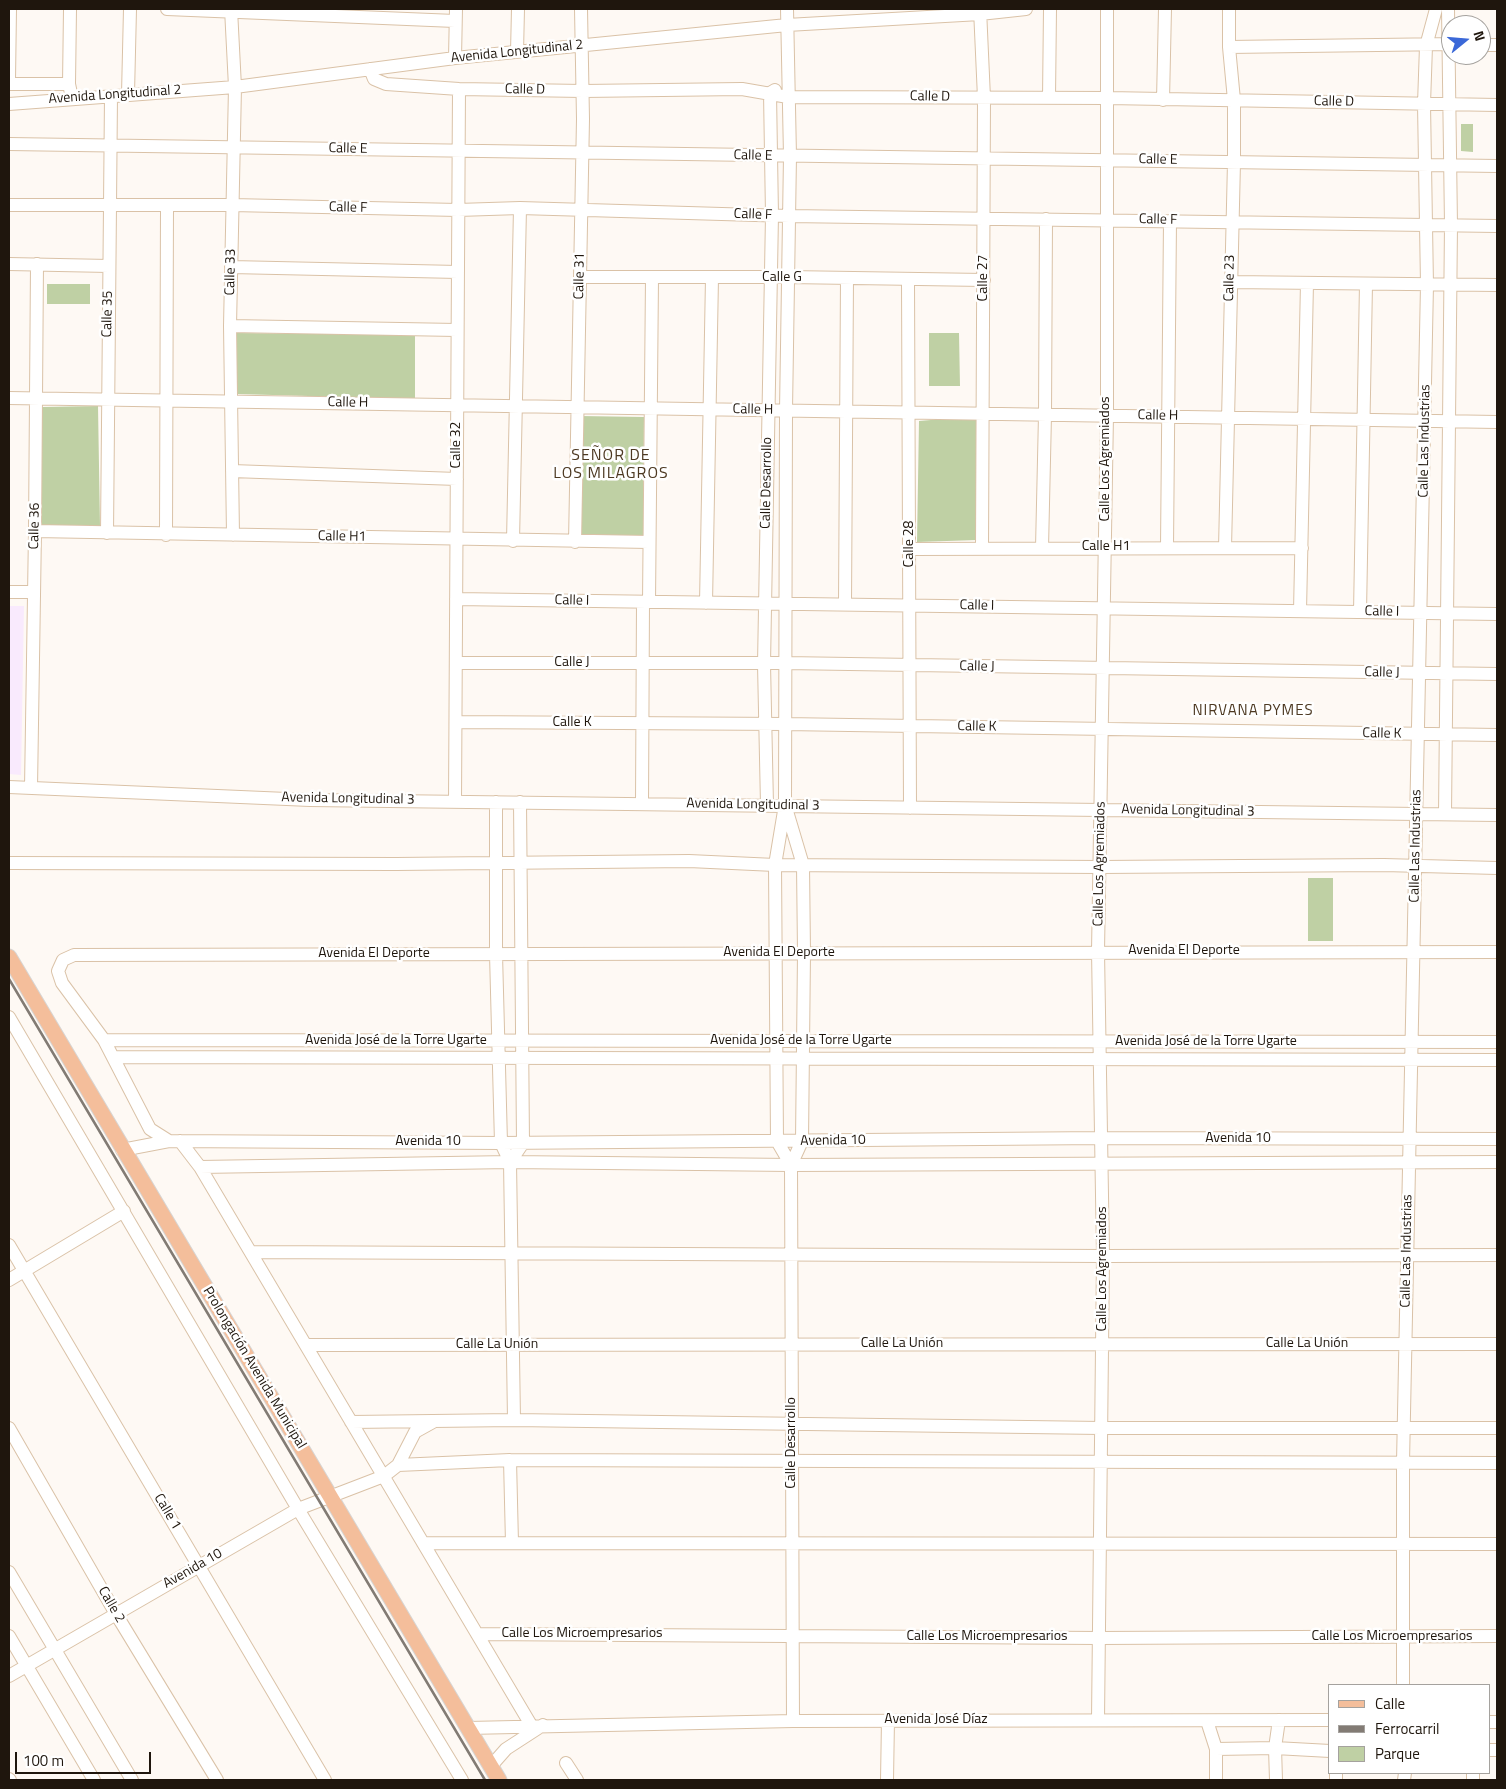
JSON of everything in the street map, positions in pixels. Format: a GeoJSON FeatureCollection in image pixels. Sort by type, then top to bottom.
{"type":"FeatureCollection","features":[{"type":"Feature","properties":{"kind":"main road","name":"Prolongación Avenida Municipal"},"geometry":{"type":"LineString","coordinates":[[9,957],[122,1150],[499,1780]]}},
{"type":"Feature","properties":{"kind":"street"},"geometry":{"type":"LineString","coordinates":[[9,80],[10,9]]}},
{"type":"Feature","properties":{"kind":"street"},"geometry":{"type":"LineString","coordinates":[[70,9],[69,84],[72,98]]}},
{"type":"Feature","properties":{"kind":"street"},"geometry":{"type":"LineString","coordinates":[[128,94],[130,9]]}},
{"type":"Feature","properties":{"kind":"street"},"geometry":{"type":"LineString","coordinates":[[167,9],[456,15],[455,58]]}},
{"type":"Feature","properties":{"kind":"street"},"geometry":{"type":"LineString","coordinates":[[517,52],[518,9]]}},
{"type":"Feature","properties":{"kind":"street","name":"Calle 31"},"geometry":{"type":"LineString","coordinates":[[575,542],[581,210],[580,153],[583,91],[580,46],[581,9]]}},
{"type":"Feature","properties":{"kind":"street","name":"Calle Desarrollo"},"geometry":{"type":"LineString","coordinates":[[777,1141],[775,865],[785,806],[786,410],[790,156],[787,9]]}},
{"type":"Feature","properties":{"kind":"street","name":"Avenida Longitudinal 2"},"geometry":{"type":"LineString","coordinates":[[11,103],[234,87],[455,58],[787,25],[1026,9]]}},
{"type":"Feature","properties":{"kind":"street"},"geometry":{"type":"LineString","coordinates":[[1049,98],[1050,9]]}},
{"type":"Feature","properties":{"kind":"street","name":"Calle Los Agremiados"},"geometry":{"type":"LineString","coordinates":[[1098,1719],[1103,1163],[1098,952],[1102,669],[1106,547],[1107,9]]}},
{"type":"Feature","properties":{"kind":"street"},"geometry":{"type":"LineString","coordinates":[[1163,100],[1165,9]]}},
{"type":"Feature","properties":{"kind":"street","name":"Calle 23"},"geometry":{"type":"LineString","coordinates":[[1225,548],[1231,221],[1234,162],[1234,100],[1229,48],[1229,9]]}},
{"type":"Feature","properties":{"kind":"street","name":"Calle Las Industrias"},"geometry":{"type":"LineString","coordinates":[[1403,1684],[1402,1544],[1405,1344],[1422,612],[1427,284],[1424,104],[1426,46],[1436,9]]}},
{"type":"Feature","properties":{"kind":"street","name":"Calle 33"},"geometry":{"type":"LineString","coordinates":[[231,10],[234,87],[230,326],[233,535]]}},
{"type":"Feature","properties":{"kind":"street","name":"Calle 27"},"geometry":{"type":"LineString","coordinates":[[980,11],[984,98],[982,548]]}},
{"type":"Feature","properties":{"kind":"street"},"geometry":{"type":"LineString","coordinates":[[1229,48],[1441,45]]}},
{"type":"Feature","properties":{"kind":"street","name":"Calle Las Industrias"},"geometry":{"type":"LineString","coordinates":[[1445,814],[1451,225],[1448,104],[1449,65]]}},
{"type":"Feature","properties":{"kind":"street","name":"Calle D"},"geometry":{"type":"LineString","coordinates":[[370,69],[374,79],[386,84],[458,89],[583,91],[722,89],[770,93],[788,97],[1108,98],[1497,105]]}},
{"type":"Feature","properties":{"kind":"street"},"geometry":{"type":"LineString","coordinates":[[770,93],[788,82]]}},
{"type":"Feature","properties":{"kind":"street"},"geometry":{"type":"LineString","coordinates":[[11,103],[9,84],[69,84]]}},
{"type":"Feature","properties":{"kind":"street","name":"Calle 32"},"geometry":{"type":"LineString","coordinates":[[456,800],[458,89]]}},
{"type":"Feature","properties":{"kind":"street","name":"Calle Desarrollo"},"geometry":{"type":"LineString","coordinates":[[767,805],[764,664],[772,215],[770,93]]}},
{"type":"Feature","properties":{"kind":"street","name":"Calle 35"},"geometry":{"type":"LineString","coordinates":[[107,533],[111,96]]}},
{"type":"Feature","properties":{"kind":"street","name":"Calle E"},"geometry":{"type":"LineString","coordinates":[[9,144],[1497,166]]}},
{"type":"Feature","properties":{"kind":"street","name":"Calle F"},"geometry":{"type":"LineString","coordinates":[[9,205],[232,205],[458,210],[520,208],[789,216],[1497,226]]}},
{"type":"Feature","properties":{"kind":"street"},"geometry":{"type":"LineString","coordinates":[[166,535],[167,205]]}},
{"type":"Feature","properties":{"kind":"street"},"geometry":{"type":"LineString","coordinates":[[513,541],[520,208]]}},
{"type":"Feature","properties":{"kind":"street"},"geometry":{"type":"LineString","coordinates":[[1042,548],[1046,219]]}},
{"type":"Feature","properties":{"kind":"street"},"geometry":{"type":"LineString","coordinates":[[1167,547],[1166,416],[1170,220]]}},
{"type":"Feature","properties":{"kind":"street"},"geometry":{"type":"LineString","coordinates":[[9,264],[109,266]]}},
{"type":"Feature","properties":{"kind":"street","name":"Calle 36"},"geometry":{"type":"LineString","coordinates":[[31,788],[36,532],[37,264]]}},
{"type":"Feature","properties":{"kind":"street"},"geometry":{"type":"LineString","coordinates":[[231,267],[458,272]]}},
{"type":"Feature","properties":{"kind":"street","name":"Calle G"},"geometry":{"type":"LineString","coordinates":[[580,277],[788,277],[984,280]]}},
{"type":"Feature","properties":{"kind":"street"},"geometry":{"type":"LineString","coordinates":[[642,803],[642,663],[649,542],[652,278]]}},
{"type":"Feature","properties":{"kind":"street"},"geometry":{"type":"LineString","coordinates":[[706,602],[712,278]]}},
{"type":"Feature","properties":{"kind":"street"},"geometry":{"type":"LineString","coordinates":[[845,604],[847,278]]}},
{"type":"Feature","properties":{"kind":"street","name":"Calle 28"},"geometry":{"type":"LineString","coordinates":[[908,280],[910,808]]}},
{"type":"Feature","properties":{"kind":"street"},"geometry":{"type":"LineString","coordinates":[[1231,282],[1497,286]]}},
{"type":"Feature","properties":{"kind":"street"},"geometry":{"type":"LineString","coordinates":[[1300,611],[1307,283]]}},
{"type":"Feature","properties":{"kind":"street"},"geometry":{"type":"LineString","coordinates":[[1360,612],[1366,284]]}},
{"type":"Feature","properties":{"kind":"street"},"geometry":{"type":"LineString","coordinates":[[230,326],[457,330]]}},
{"type":"Feature","properties":{"kind":"street","name":"Calle H"},"geometry":{"type":"LineString","coordinates":[[9,398],[1497,422]]}},
{"type":"Feature","properties":{"kind":"street"},"geometry":{"type":"LineString","coordinates":[[232,471],[457,479]]}},
{"type":"Feature","properties":{"kind":"street","name":"Calle H1"},"geometry":{"type":"LineString","coordinates":[[36,532],[649,542]]}},
{"type":"Feature","properties":{"kind":"street","name":"Calle H1"},"geometry":{"type":"LineString","coordinates":[[910,549],[1302,548]]}},
{"type":"Feature","properties":{"kind":"street"},"geometry":{"type":"LineString","coordinates":[[9,592],[34,592]]}},
{"type":"Feature","properties":{"kind":"street","name":"Calle I"},"geometry":{"type":"LineString","coordinates":[[456,599],[1497,614]]}},
{"type":"Feature","properties":{"kind":"street","name":"Calle J"},"geometry":{"type":"LineString","coordinates":[[456,663],[785,663],[1497,674]]}},
{"type":"Feature","properties":{"kind":"street","name":"Calle K"},"geometry":{"type":"LineString","coordinates":[[456,722],[785,724],[1497,735]]}},
{"type":"Feature","properties":{"kind":"street","name":"Avenida Longitudinal 3"},"geometry":{"type":"LineString","coordinates":[[9,787],[310,800],[456,800],[1497,815]]}},
{"type":"Feature","properties":{"kind":"street"},"geometry":{"type":"LineString","coordinates":[[496,802],[498,1059],[501,1143],[510,1162],[514,1420]]}},
{"type":"Feature","properties":{"kind":"street"},"geometry":{"type":"LineString","coordinates":[[510,1162],[523,1143],[519,863],[520,802]]}},
{"type":"Feature","properties":{"kind":"street","name":"Calle Desarrollo"},"geometry":{"type":"LineString","coordinates":[[785,806],[803,865],[804,953],[802,1141],[791,1164],[793,1720]]}},
{"type":"Feature","properties":{"kind":"street"},"geometry":{"type":"LineString","coordinates":[[9,863],[495,864],[689,861],[775,865],[1100,867],[1416,865],[1497,868]]}},
{"type":"Feature","properties":{"kind":"street","name":"Avenida El Deporte"},"geometry":{"type":"LineString","coordinates":[[104,1040],[62,983],[58,970],[63,960],[74,955],[1497,952]]}},
{"type":"Feature","properties":{"kind":"street"},"geometry":{"type":"LineString","coordinates":[[9,1018],[298,1509],[462,1780]]}},
{"type":"Feature","properties":{"kind":"street"},"geometry":{"type":"LineString","coordinates":[[104,1040],[150,1129],[175,1141],[200,1167],[477,1634],[537,1725],[506,1749],[490,1766]]}},
{"type":"Feature","properties":{"kind":"street","name":"Avenida José de la Torre Ugarte"},"geometry":{"type":"LineString","coordinates":[[104,1040],[1497,1042]]}},
{"type":"Feature","properties":{"kind":"street","name":"Avenida José de la Torre Ugarte"},"geometry":{"type":"LineString","coordinates":[[113,1057],[1497,1060]]}},
{"type":"Feature","properties":{"kind":"street","name":"Avenida 10"},"geometry":{"type":"LineString","coordinates":[[122,1150],[175,1141],[523,1143],[1102,1138],[1497,1139]]}},
{"type":"Feature","properties":{"kind":"street"},"geometry":{"type":"LineString","coordinates":[[777,1141],[791,1164]]}},
{"type":"Feature","properties":{"kind":"street","name":"Avenida 10"},"geometry":{"type":"LineString","coordinates":[[200,1167],[510,1162],[791,1164],[1497,1162]]}},
{"type":"Feature","properties":{"kind":"street"},"geometry":{"type":"LineString","coordinates":[[9,1280],[124,1211]]}},
{"type":"Feature","properties":{"kind":"street","name":"Calle 1"},"geometry":{"type":"LineString","coordinates":[[9,1244],[325,1780]]}},
{"type":"Feature","properties":{"kind":"street"},"geometry":{"type":"LineString","coordinates":[[251,1252],[1103,1256],[1497,1255]]}},
{"type":"Feature","properties":{"kind":"street","name":"Calle La Unión"},"geometry":{"type":"LineString","coordinates":[[306,1346],[792,1343],[1497,1344]]}},
{"type":"Feature","properties":{"kind":"street"},"geometry":{"type":"LineString","coordinates":[[351,1422],[514,1420],[1101,1428],[1497,1428]]}},
{"type":"Feature","properties":{"kind":"street"},"geometry":{"type":"LineString","coordinates":[[435,1421],[415,1432],[398,1465],[510,1460],[1497,1463]]}},
{"type":"Feature","properties":{"kind":"street","name":"Calle 2"},"geometry":{"type":"LineString","coordinates":[[9,1428],[116,1614],[217,1780]]}},
{"type":"Feature","properties":{"kind":"street"},"geometry":{"type":"LineString","coordinates":[[510,1460],[512,1543]]}},
{"type":"Feature","properties":{"kind":"street","name":"Avenida 10"},"geometry":{"type":"LineString","coordinates":[[9,1676],[298,1509],[384,1476],[398,1465]]}},
{"type":"Feature","properties":{"kind":"street"},"geometry":{"type":"LineString","coordinates":[[423,1543],[1497,1544]]}},
{"type":"Feature","properties":{"kind":"street"},"geometry":{"type":"LineString","coordinates":[[9,1572],[132,1780]]}},
{"type":"Feature","properties":{"kind":"street","name":"Calle Los Microempresarios"},"geometry":{"type":"LineString","coordinates":[[477,1634],[1099,1638],[1497,1636]]}},
{"type":"Feature","properties":{"kind":"street"},"geometry":{"type":"LineString","coordinates":[[9,1636],[94,1780]]}},
{"type":"Feature","properties":{"kind":"street","name":"Avenida José Díaz"},"geometry":{"type":"LineString","coordinates":[[468,1728],[793,1720],[1328,1720]]}},
{"type":"Feature","properties":{"kind":"street"},"geometry":{"type":"LineString","coordinates":[[888,1720],[888,1780]]}},
{"type":"Feature","properties":{"kind":"street"},"geometry":{"type":"LineString","coordinates":[[1276,1780],[1275,1748],[1279,1720]]}},
{"type":"Feature","properties":{"kind":"street"},"geometry":{"type":"LineString","coordinates":[[1207,1721],[1216,1749],[1216,1780]]}},
{"type":"Feature","properties":{"kind":"street"},"geometry":{"type":"LineString","coordinates":[[1216,1749],[1275,1748],[1328,1751]]}},
{"type":"Feature","properties":{"kind":"street"},"geometry":{"type":"LineString","coordinates":[[566,1763],[577,1780]]}},
{"type":"Feature","properties":{"kind":"shaded area"},"geometry":{"type":"Polygon","coordinates":[[[9,606],[24,606],[21,775],[9,774],[9,606]]]}},
{"type":"Feature","properties":{"kind":"green space"},"geometry":{"type":"Polygon","coordinates":[[[1461,124],[1473,124],[1473,152],[1461,151],[1461,124]]]}},
{"type":"Feature","properties":{"kind":"green space"},"geometry":{"type":"Polygon","coordinates":[[[47,284],[90,284],[90,304],[47,304],[47,284]]]}},
{"type":"Feature","properties":{"kind":"green space"},"geometry":{"type":"Polygon","coordinates":[[[237,333],[415,335],[415,399],[237,394],[237,333]]]}},
{"type":"Feature","properties":{"kind":"green space"},"geometry":{"type":"Polygon","coordinates":[[[929,333],[959,333],[960,386],[929,386],[929,333]]]}},
{"type":"Feature","properties":{"kind":"green space"},"geometry":{"type":"Polygon","coordinates":[[[98,406],[100,526],[42,526],[42,407],[98,406]]]}},
{"type":"Feature","properties":{"kind":"green space"},"geometry":{"type":"Polygon","coordinates":[[[580,416],[644,417],[643,537],[579,538],[580,416]]]}},
{"type":"Feature","properties":{"kind":"green space"},"geometry":{"type":"Polygon","coordinates":[[[978,416],[977,540],[917,542],[919,421],[978,416]]]}},
{"type":"Feature","properties":{"kind":"green space"},"geometry":{"type":"Polygon","coordinates":[[[1308,878],[1333,878],[1333,941],[1308,941],[1308,878]]]}},
{"type":"Feature","properties":{"kind":"railway"},"geometry":{"type":"LineString","coordinates":[[9,979],[485,1780]]}},
{"type":"Feature","properties":{"kind":"district","name":"SEÑOR DE LOS MILAGROS"},"geometry":{"type":"Point","coordinates":[611,465]}},
{"type":"Feature","properties":{"kind":"district","name":"NIRVANA PYMES"},"geometry":{"type":"Point","coordinates":[1253,711]}}]}
